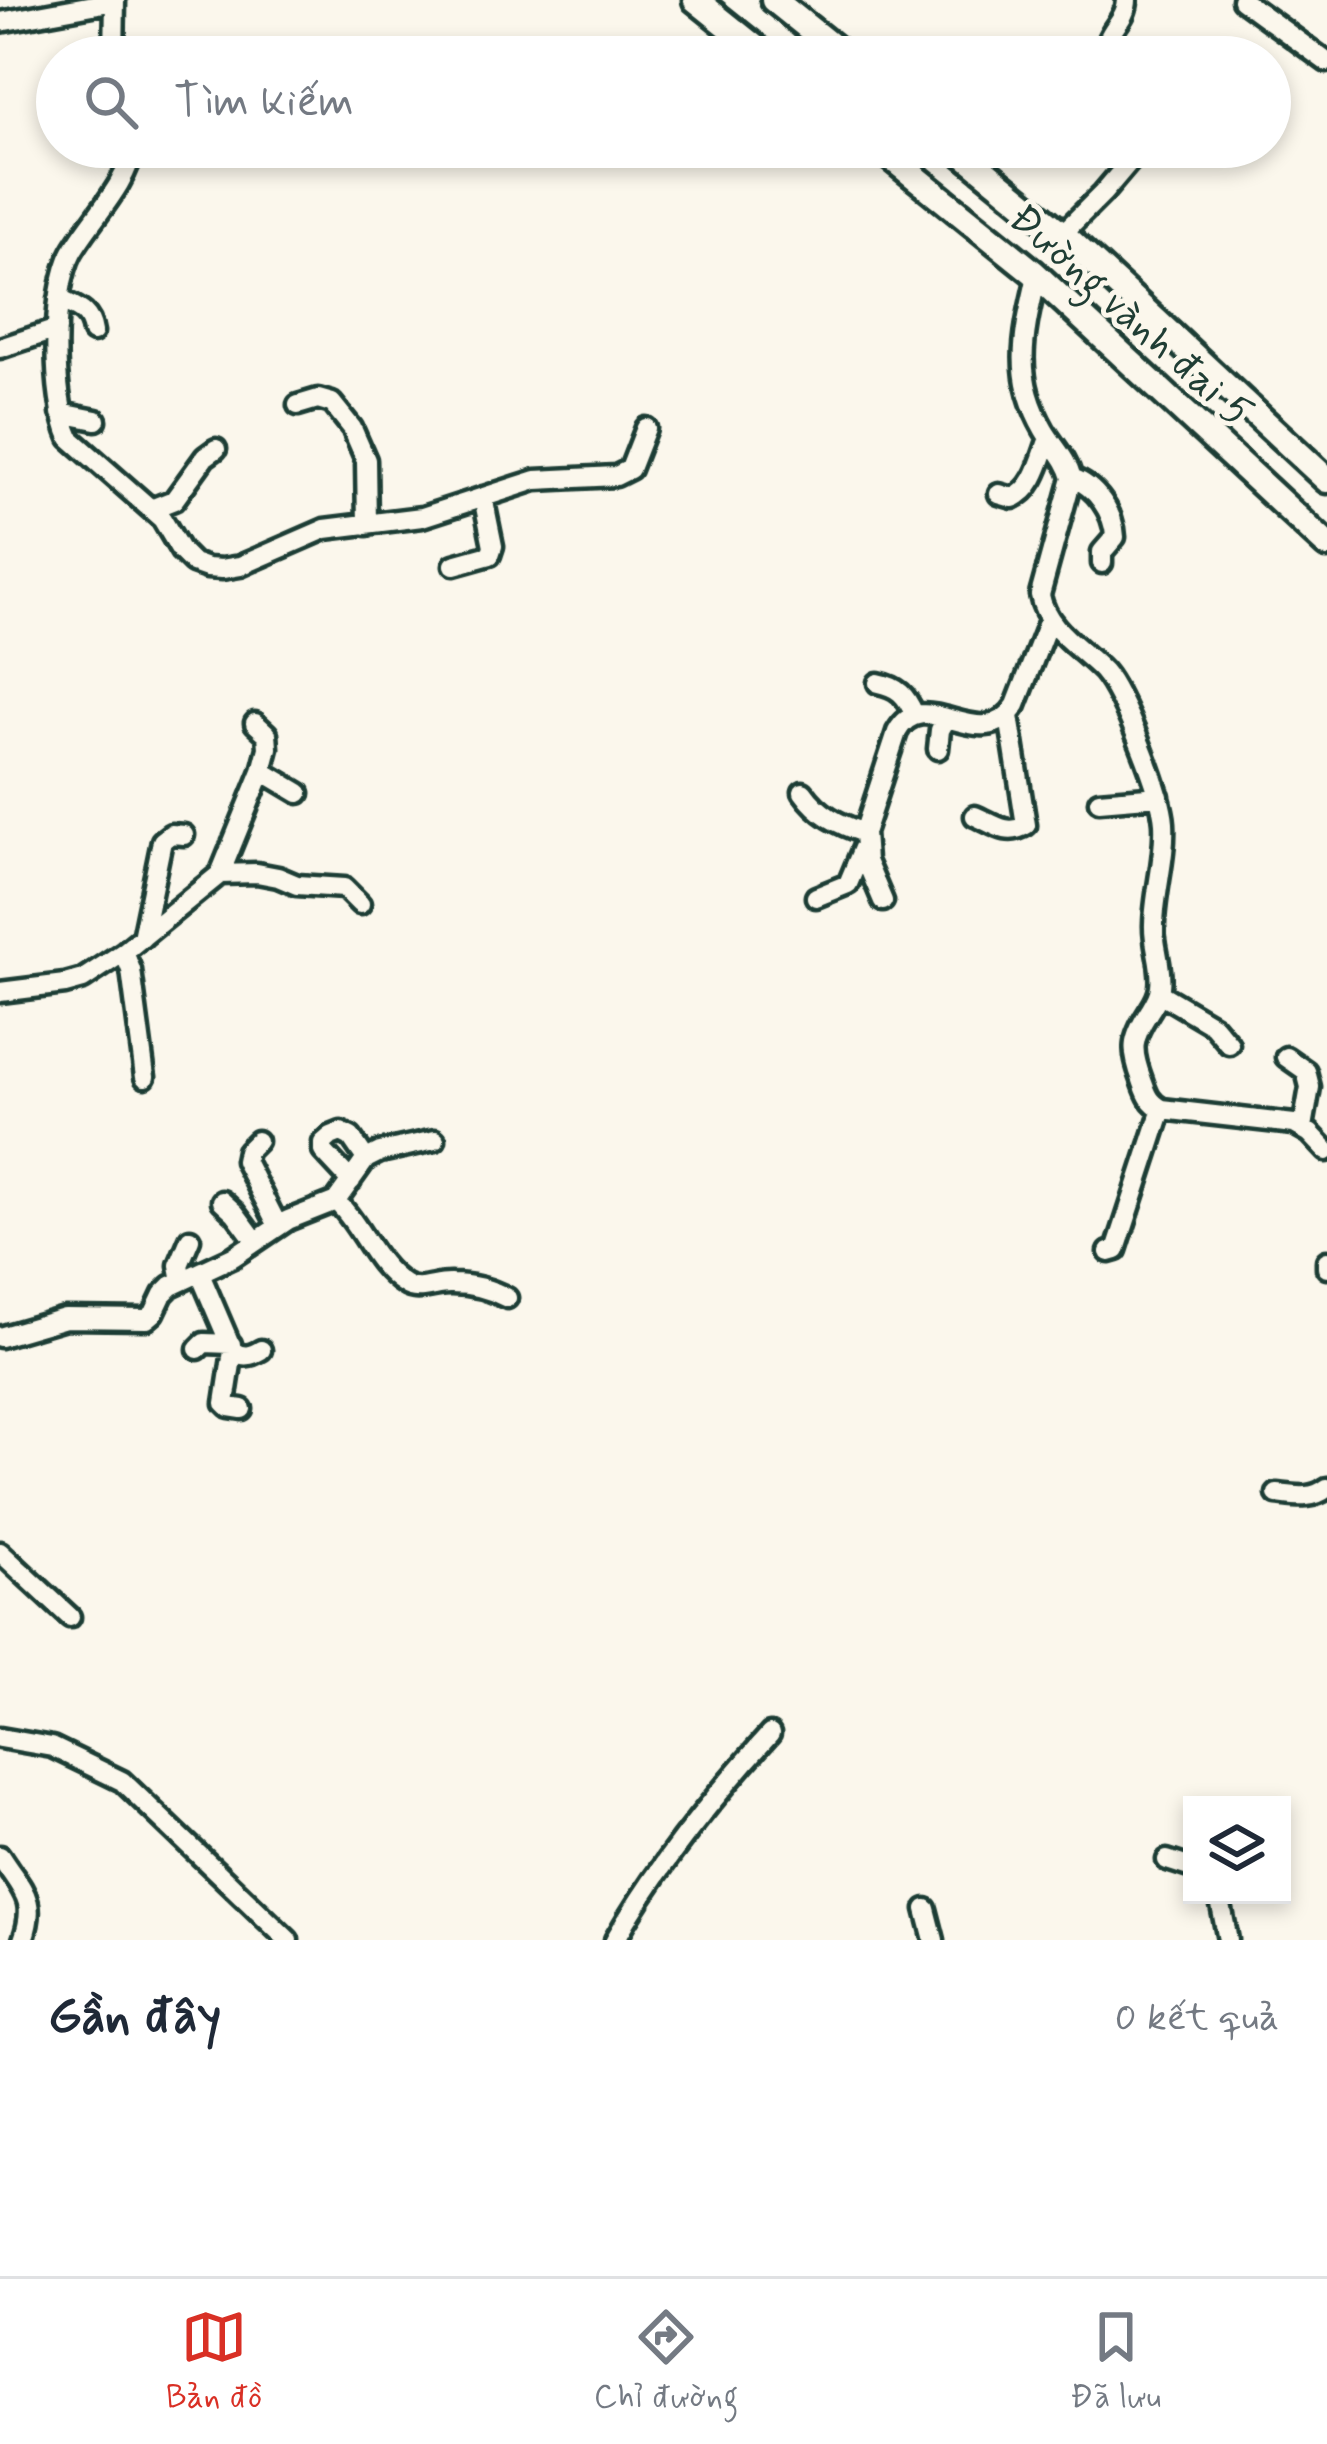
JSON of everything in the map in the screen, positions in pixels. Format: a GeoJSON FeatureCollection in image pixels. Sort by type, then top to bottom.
{"type":"FeatureCollection","features":[{"type":"Feature","properties":{"kind":"main road"},"geometry":{"type":"LineString","coordinates":[[696,0],[741,36]]}},
{"type":"Feature","properties":{"kind":"main road"},"geometry":{"type":"LineString","coordinates":[[774,0],[819,36]]}},
{"type":"Feature","properties":{"kind":"main road","name":"Đường vành đai 5"},"geometry":{"type":"LineString","coordinates":[[904,168],[1037,276],[1327,545]]}},
{"type":"Feature","properties":{"kind":"main road","name":"Đường vành đai 5"},"geometry":{"type":"LineString","coordinates":[[981,168],[1061,234],[1327,480]]}},
{"type":"Feature","properties":{"kind":"street"},"geometry":{"type":"LineString","coordinates":[[1108,36],[1127,10],[1127,0]]}},
{"type":"Feature","properties":{"kind":"street"},"geometry":{"type":"LineString","coordinates":[[1243,0],[1327,62]]}},
{"type":"Feature","properties":{"kind":"street"},"geometry":{"type":"LineString","coordinates":[[0,22],[115,1],[114,36]]}},
{"type":"Feature","properties":{"kind":"street"},"geometry":{"type":"LineString","coordinates":[[127,168],[64,268],[57,329],[61,413],[70,438],[162,519],[193,562],[207,568],[240,566],[326,529],[422,517],[536,480],[616,476],[630,469],[646,428]]}},
{"type":"Feature","properties":{"kind":"street"},"geometry":{"type":"LineString","coordinates":[[1061,234],[1124,168]]}},
{"type":"Feature","properties":{"kind":"street"},"geometry":{"type":"LineString","coordinates":[[1037,276],[1022,338],[1022,361],[1034,410],[1072,478],[1040,596],[1048,620],[1105,673],[1117,691],[1159,796],[1164,822],[1154,921],[1159,993],[1137,1030],[1134,1058],[1148,1097],[1162,1109],[1272,1119],[1303,1127],[1327,1151]]}},
{"type":"Feature","properties":{"kind":"street"},"geometry":{"type":"LineString","coordinates":[[59,299],[86,313],[93,332]]}},
{"type":"Feature","properties":{"kind":"street"},"geometry":{"type":"LineString","coordinates":[[0,349],[57,329]]}},
{"type":"Feature","properties":{"kind":"street"},"geometry":{"type":"LineString","coordinates":[[298,405],[318,400],[332,403],[352,428],[366,460],[367,525]]}},
{"type":"Feature","properties":{"kind":"street"},"geometry":{"type":"LineString","coordinates":[[61,413],[96,420]]}},
{"type":"Feature","properties":{"kind":"street"},"geometry":{"type":"LineString","coordinates":[[999,494],[1013,498],[1022,494],[1049,438]]}},
{"type":"Feature","properties":{"kind":"street"},"geometry":{"type":"LineString","coordinates":[[151,509],[174,500],[216,449]]}},
{"type":"Feature","properties":{"kind":"street"},"geometry":{"type":"LineString","coordinates":[[1072,478],[1091,486],[1112,518],[1114,537],[1102,552],[1102,563]]}},
{"type":"Feature","properties":{"kind":"street"},"geometry":{"type":"LineString","coordinates":[[454,565],[490,555],[493,546],[483,497]]}},
{"type":"Feature","properties":{"kind":"street"},"geometry":{"type":"LineString","coordinates":[[975,816],[1002,830],[1026,825],[1009,716],[1048,620]]}},
{"type":"Feature","properties":{"kind":"street"},"geometry":{"type":"LineString","coordinates":[[878,683],[908,698],[914,714]]}},
{"type":"Feature","properties":{"kind":"street"},"geometry":{"type":"LineString","coordinates":[[816,897],[848,884],[903,720],[926,713],[982,726],[1009,716]]}},
{"type":"Feature","properties":{"kind":"street"},"geometry":{"type":"LineString","coordinates":[[938,749],[947,718]]}},
{"type":"Feature","properties":{"kind":"street"},"geometry":{"type":"LineString","coordinates":[[0,992],[83,979],[220,874],[268,748],[267,734],[256,723]]}},
{"type":"Feature","properties":{"kind":"street"},"geometry":{"type":"LineString","coordinates":[[262,771],[299,793]]}},
{"type":"Feature","properties":{"kind":"street"},"geometry":{"type":"LineString","coordinates":[[803,792],[814,808],[863,841],[883,901]]}},
{"type":"Feature","properties":{"kind":"street"},"geometry":{"type":"LineString","coordinates":[[1099,801],[1159,796]]}},
{"type":"Feature","properties":{"kind":"street"},"geometry":{"type":"LineString","coordinates":[[142,938],[162,842],[171,834],[184,835]]}},
{"type":"Feature","properties":{"kind":"street"},"geometry":{"type":"LineString","coordinates":[[220,874],[257,873],[296,885],[344,888],[360,904]]}},
{"type":"Feature","properties":{"kind":"street"},"geometry":{"type":"LineString","coordinates":[[124,952],[131,970],[145,1078]]}},
{"type":"Feature","properties":{"kind":"street"},"geometry":{"type":"LineString","coordinates":[[1159,993],[1213,1025],[1229,1044]]}},
{"type":"Feature","properties":{"kind":"street"},"geometry":{"type":"LineString","coordinates":[[1286,1057],[1306,1071],[1310,1087],[1303,1127]]}},
{"type":"Feature","properties":{"kind":"street"},"geometry":{"type":"LineString","coordinates":[[1109,1252],[1116,1250],[1162,1109]]}},
{"type":"Feature","properties":{"kind":"street"},"geometry":{"type":"LineString","coordinates":[[351,1181],[323,1151],[323,1143],[341,1132],[351,1137],[366,1159]]}},
{"type":"Feature","properties":{"kind":"street"},"geometry":{"type":"LineString","coordinates":[[0,1337],[65,1318],[147,1319],[171,1286],[233,1257],[278,1226],[336,1202],[366,1159],[435,1140]]}},
{"type":"Feature","properties":{"kind":"street"},"geometry":{"type":"LineString","coordinates":[[257,1141],[245,1161],[278,1226]]}},
{"type":"Feature","properties":{"kind":"street"},"geometry":{"type":"LineString","coordinates":[[222,1201],[255,1240]]}},
{"type":"Feature","properties":{"kind":"street"},"geometry":{"type":"LineString","coordinates":[[336,1202],[370,1252],[404,1285],[416,1289],[445,1283],[479,1286],[507,1298]]}},
{"type":"Feature","properties":{"kind":"street"},"geometry":{"type":"LineString","coordinates":[[190,1239],[179,1265],[232,1347],[240,1355],[262,1350]]}},
{"type":"Feature","properties":{"kind":"street"},"geometry":{"type":"LineString","coordinates":[[197,1348],[204,1343],[232,1347]]}},
{"type":"Feature","properties":{"kind":"street"},"geometry":{"type":"LineString","coordinates":[[232,1347],[225,1403],[242,1409]]}},
{"type":"Feature","properties":{"kind":"street"},"geometry":{"type":"LineString","coordinates":[[1277,1494],[1305,1497],[1327,1488]]}},
{"type":"Feature","properties":{"kind":"street"},"geometry":{"type":"LineString","coordinates":[[0,1552],[70,1617]]}},
{"type":"Feature","properties":{"kind":"street"},"geometry":{"type":"LineString","coordinates":[[616,1940],[696,1823],[770,1734]]}},
{"type":"Feature","properties":{"kind":"street"},"geometry":{"type":"LineString","coordinates":[[0,1738],[52,1747],[122,1781],[288,1940]]}},
{"type":"Feature","properties":{"kind":"street"},"geometry":{"type":"LineString","coordinates":[[0,1856],[31,1910],[23,1940]]}},
{"type":"Feature","properties":{"kind":"street"},"geometry":{"type":"LineString","coordinates":[[1167,1860],[1183,1865]]}},
{"type":"Feature","properties":{"kind":"street"},"geometry":{"type":"LineString","coordinates":[[1221,1904],[1228,1940]]}},
{"type":"Feature","properties":{"kind":"street"},"geometry":{"type":"LineString","coordinates":[[926,1909],[934,1940]]}}]}
